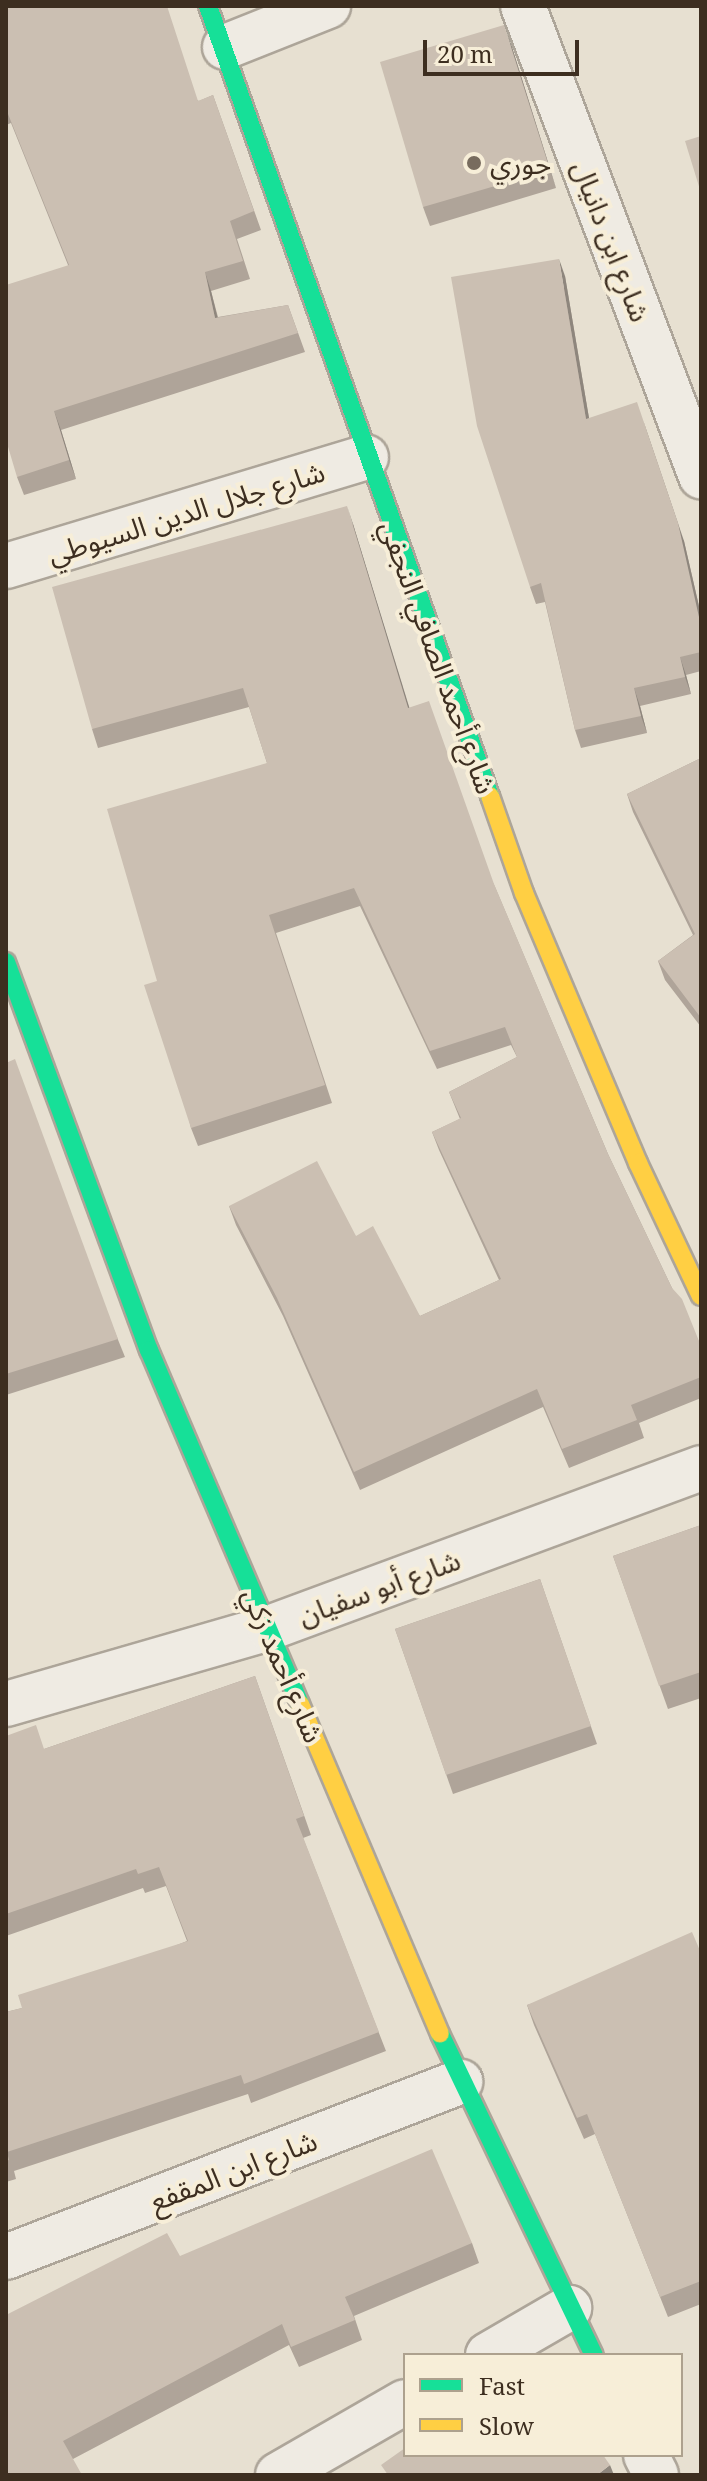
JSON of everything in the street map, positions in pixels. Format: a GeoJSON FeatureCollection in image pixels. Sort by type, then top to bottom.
{"type":"FeatureCollection","features":[{"type":"Feature","properties":{"kind":"street","name":"شارع أحمد الصافي النجفي"},"geometry":{"type":"LineString","coordinates":[[208,6],[225,47],[366,457],[524,893],[638,1163],[701,1296]]}},
{"type":"Feature","properties":{"kind":"street"},"geometry":{"type":"LineString","coordinates":[[225,47],[328,6]]}},
{"type":"Feature","properties":{"kind":"street","name":"شارع ابن دانيال"},"geometry":{"type":"LineString","coordinates":[[523,6],[701,476]]}},
{"type":"Feature","properties":{"kind":"street","name":"شارع جلال الدين السيوطي"},"geometry":{"type":"LineString","coordinates":[[6,566],[366,457]]}},
{"type":"Feature","properties":{"kind":"street","name":"شارع أحمد زكي"},"geometry":{"type":"LineString","coordinates":[[6,962],[149,1350],[460,2082],[593,2353]]}},
{"type":"Feature","properties":{"kind":"street","name":"شارع أبو سفيان"},"geometry":{"type":"LineString","coordinates":[[6,1704],[269,1628],[701,1468]]}},
{"type":"Feature","properties":{"kind":"street","name":"شارع ابن المقفع"},"geometry":{"type":"LineString","coordinates":[[6,2257],[460,2082]]}},
{"type":"Feature","properties":{"kind":"street"},"geometry":{"type":"LineString","coordinates":[[491,2353],[569,2308]]}},
{"type":"Feature","properties":{"kind":"street"},"geometry":{"type":"LineString","coordinates":[[278,2475],[403,2403]]}},
{"type":"Feature","properties":{"kind":"street"},"geometry":{"type":"LineString","coordinates":[[647,2457],[656,2475]]}},
{"type":"Feature","properties":{"kind":"building"},"geometry":{"type":"Polygon","coordinates":[[[6,6],[167,6],[198,101],[213,95],[254,211],[230,221],[243,261],[205,272],[215,318],[288,305],[298,333],[54,411],[69,460],[17,477],[6,440],[6,285],[69,265],[6,109],[6,6]]]}},
{"type":"Feature","properties":{"kind":"building"},"geometry":{"type":"Polygon","coordinates":[[[504,25],[550,170],[423,207],[380,62],[504,25]]]}},
{"type":"Feature","properties":{"kind":"building"},"geometry":{"type":"Polygon","coordinates":[[[701,136],[701,193],[685,141],[701,136]]]}},
{"type":"Feature","properties":{"kind":"building"},"geometry":{"type":"Polygon","coordinates":[[[559,259],[586,419],[637,402],[678,523],[701,626],[701,652],[680,657],[685,677],[634,688],[641,716],[575,730],[541,583],[530,587],[477,426],[451,277],[559,259]]]}},
{"type":"Feature","properties":{"kind":"building"},"geometry":{"type":"Polygon","coordinates":[[[347,506],[408,708],[429,701],[494,884],[608,1154],[672,1288],[682,1299],[701,1346],[701,1377],[631,1405],[637,1420],[562,1449],[537,1389],[354,1472],[277,1298],[229,1206],[317,1161],[356,1236],[373,1226],[420,1316],[501,1279],[432,1132],[461,1118],[449,1092],[517,1057],[505,1027],[430,1051],[354,888],[269,915],[325,1085],[191,1128],[144,985],[157,981],[107,809],[267,763],[243,688],[92,729],[52,587],[347,506]]]}},
{"type":"Feature","properties":{"kind":"building"},"geometry":{"type":"Polygon","coordinates":[[[701,758],[701,1018],[658,961],[695,934],[627,794],[701,758]]]}},
{"type":"Feature","properties":{"kind":"building"},"geometry":{"type":"Polygon","coordinates":[[[15,1059],[118,1339],[6,1374],[6,1063],[15,1059]]]}},
{"type":"Feature","properties":{"kind":"building"},"geometry":{"type":"Polygon","coordinates":[[[701,1525],[701,1672],[659,1686],[613,1556],[701,1525]]]}},
{"type":"Feature","properties":{"kind":"building"},"geometry":{"type":"Polygon","coordinates":[[[540,1579],[591,1726],[446,1775],[395,1629],[540,1579]]]}},
{"type":"Feature","properties":{"kind":"building"},"geometry":{"type":"Polygon","coordinates":[[[255,1676],[304,1816],[296,1819],[379,2032],[244,2084],[241,2075],[7,2152],[9,2160],[6,2161],[6,2012],[22,2008],[18,1995],[188,1941],[159,1867],[138,1874],[136,1869],[6,1914],[6,1736],[36,1725],[44,1749],[255,1676]]]}},
{"type":"Feature","properties":{"kind":"building"},"geometry":{"type":"Polygon","coordinates":[[[692,1932],[701,1953],[701,2281],[660,2297],[587,2114],[577,2118],[527,2005],[692,1932]]]}},
{"type":"Feature","properties":{"kind":"building"},"geometry":{"type":"Polygon","coordinates":[[[432,2149],[472,2243],[345,2297],[355,2320],[291,2347],[282,2324],[63,2441],[82,2475],[6,2475],[6,2315],[167,2233],[180,2256],[432,2149]]]}},
{"type":"Feature","properties":{"kind":"building"},"geometry":{"type":"Polygon","coordinates":[[[403,2449],[403,2457],[604,2457],[610,2465],[597,2475],[388,2475],[381,2465],[403,2449]]]}},
{"type":"Feature","properties":{"kind":"traffic: fast"},"geometry":{"type":"LineString","coordinates":[[208,6],[490,796]]}},
{"type":"Feature","properties":{"kind":"traffic: fast"},"geometry":{"type":"LineString","coordinates":[[6,962],[149,1350],[300,1704]]}},
{"type":"Feature","properties":{"kind":"traffic: fast"},"geometry":{"type":"LineString","coordinates":[[440,2034],[593,2353]]}},
{"type":"Feature","properties":{"kind":"traffic: slow"},"geometry":{"type":"LineString","coordinates":[[490,796],[524,893],[638,1163],[701,1296]]}},
{"type":"Feature","properties":{"kind":"traffic: slow"},"geometry":{"type":"LineString","coordinates":[[300,1704],[440,2034]]}},
{"type":"Feature","properties":{"kind":"place","name":"جوري"},"geometry":{"type":"Point","coordinates":[474,163]}}]}
